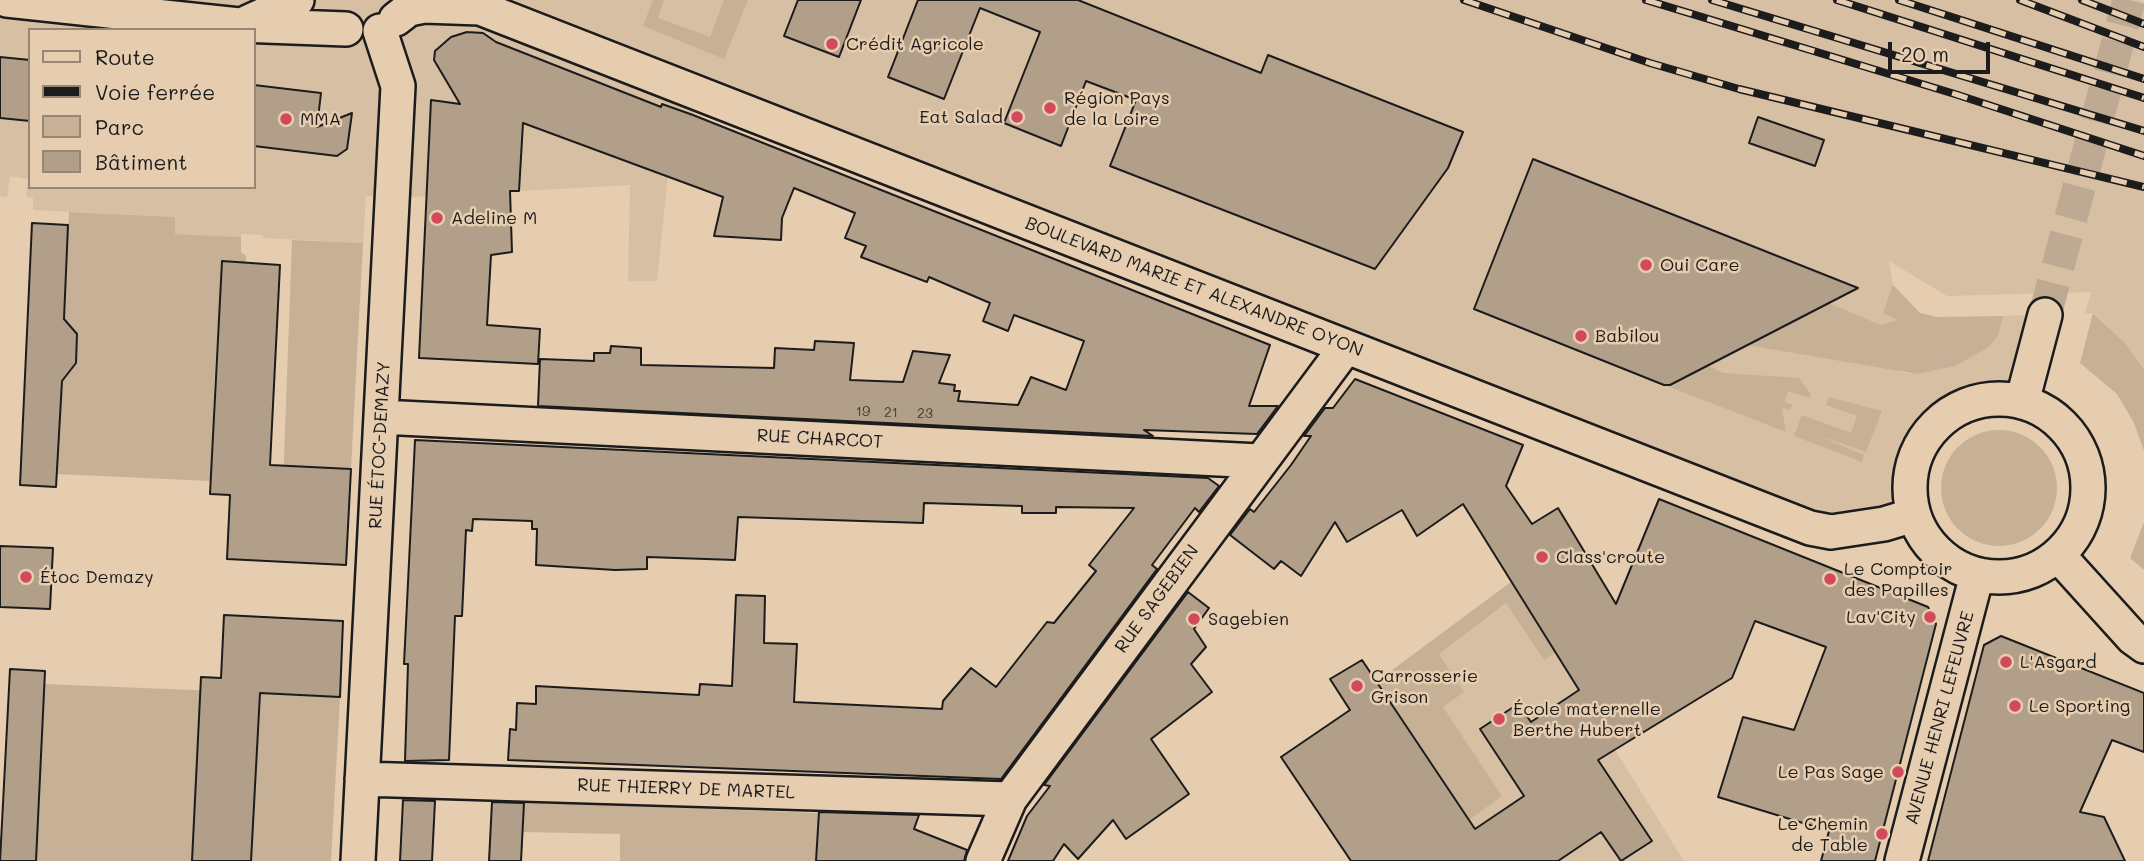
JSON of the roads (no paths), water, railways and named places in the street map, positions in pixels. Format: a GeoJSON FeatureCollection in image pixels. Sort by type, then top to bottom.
{"type":"FeatureCollection","features":[{"type":"Feature","properties":{"kind":"street"},"geometry":{"type":"LineString","coordinates":[[8,0],[239,25],[346,29],[359,34],[393,17]]}},
{"type":"Feature","properties":{"kind":"street"},"geometry":{"type":"LineString","coordinates":[[239,25],[297,0]]}},
{"type":"Feature","properties":{"kind":"street"},"geometry":{"type":"LineString","coordinates":[[326,0],[332,16],[346,29]]}},
{"type":"Feature","properties":{"kind":"street","name":"BOULEVARD MARIE ET ALEXANDRE OYON"},"geometry":{"type":"LineString","coordinates":[[393,17],[409,9],[424,6],[478,4],[1810,528],[1831,532],[1884,524],[1913,515]]}},
{"type":"Feature","properties":{"kind":"street","name":"RUE ÉTOC-DEMAZY"},"geometry":{"type":"LineString","coordinates":[[358,861],[398,86],[393,17]]}},
{"type":"Feature","properties":{"kind":"street"},"geometry":{"type":"LineString","coordinates":[[2022,402],[2045,315]]}},
{"type":"Feature","properties":{"kind":"street","name":"RUE SAGEBIEN"},"geometry":{"type":"LineString","coordinates":[[983,861],[1010,799],[1346,347]]}},
{"type":"Feature","properties":{"kind":"street"},"geometry":{"type":"LineString","coordinates":[[2001,399],[2022,402],[2043,410],[2061,424],[2077,445],[2086,465],[2088,490],[2085,513],[2076,534],[2058,555],[2022,575],[1998,578],[1977,575],[1954,566],[1935,552],[1913,515],[1909,487],[1911,469],[1924,439],[1937,424],[1975,402],[2001,399]]}},
{"type":"Feature","properties":{"kind":"street","name":"RUE CHARCOT"},"geometry":{"type":"LineString","coordinates":[[381,417],[1259,461]]}},
{"type":"Feature","properties":{"kind":"street"},"geometry":{"type":"LineString","coordinates":[[2058,555],[2133,638],[2144,646]]}},
{"type":"Feature","properties":{"kind":"street","name":"AVENUE HENRI LEFEUVRE"},"geometry":{"type":"LineString","coordinates":[[1902,861],[1977,575]]}},
{"type":"Feature","properties":{"kind":"street","name":"RUE THIERRY DE MARTEL"},"geometry":{"type":"LineString","coordinates":[[362,779],[1010,799]]}},
{"type":"Feature","properties":{"kind":"tunnel"},"geometry":{"type":"LineString","coordinates":[[2045,315],[2129,0]]}},
{"type":"Feature","properties":{"kind":"railway"},"geometry":{"type":"LineString","coordinates":[[1464,0],[1650,63],[1739,89],[2144,187]]}},
{"type":"Feature","properties":{"kind":"railway"},"geometry":{"type":"LineString","coordinates":[[1646,0],[1958,95],[2144,156]]}},
{"type":"Feature","properties":{"kind":"railway"},"geometry":{"type":"LineString","coordinates":[[1712,0],[2144,131]]}},
{"type":"Feature","properties":{"kind":"railway"},"geometry":{"type":"LineString","coordinates":[[1837,0],[2144,98]]}},
{"type":"Feature","properties":{"kind":"railway"},"geometry":{"type":"LineString","coordinates":[[1899,0],[2144,79]]}},
{"type":"Feature","properties":{"kind":"railway"},"geometry":{"type":"LineString","coordinates":[[2020,0],[2144,47]]}},
{"type":"Feature","properties":{"kind":"railway"},"geometry":{"type":"LineString","coordinates":[[2082,0],[2144,24]]}},
{"type":"Feature","properties":{"kind":"place","name":"Crédit Agricole"},"geometry":{"type":"Point","coordinates":[832,44]}},
{"type":"Feature","properties":{"kind":"place","name":"Région Pays de la Loire"},"geometry":{"type":"Point","coordinates":[1050,108]}},
{"type":"Feature","properties":{"kind":"place","name":"Eat Salad"},"geometry":{"type":"Point","coordinates":[1017,117]}},
{"type":"Feature","properties":{"kind":"place","name":"MMA"},"geometry":{"type":"Point","coordinates":[286,119]}},
{"type":"Feature","properties":{"kind":"place","name":"Adeline M"},"geometry":{"type":"Point","coordinates":[437,218]}},
{"type":"Feature","properties":{"kind":"place","name":"Oui Care"},"geometry":{"type":"Point","coordinates":[1646,265]}},
{"type":"Feature","properties":{"kind":"place","name":"Babilou"},"geometry":{"type":"Point","coordinates":[1581,336]}},
{"type":"Feature","properties":{"kind":"place","name":"Class'croute"},"geometry":{"type":"Point","coordinates":[1542,557]}},
{"type":"Feature","properties":{"kind":"place","name":"Étoc Demazy"},"geometry":{"type":"Point","coordinates":[26,577]}},
{"type":"Feature","properties":{"kind":"place","name":"Le Comptoir des Papilles"},"geometry":{"type":"Point","coordinates":[1830,579]}},
{"type":"Feature","properties":{"kind":"place","name":"Lav'City"},"geometry":{"type":"Point","coordinates":[1930,617]}},
{"type":"Feature","properties":{"kind":"place","name":"Sagebien"},"geometry":{"type":"Point","coordinates":[1194,619]}},
{"type":"Feature","properties":{"kind":"place","name":"L'Asgard"},"geometry":{"type":"Point","coordinates":[2006,662]}},
{"type":"Feature","properties":{"kind":"place","name":"Carrosserie Grison"},"geometry":{"type":"Point","coordinates":[1357,686]}},
{"type":"Feature","properties":{"kind":"place","name":"Le Sporting"},"geometry":{"type":"Point","coordinates":[2015,706]}},
{"type":"Feature","properties":{"kind":"place","name":"École maternelle Berthe Hubert"},"geometry":{"type":"Point","coordinates":[1499,719]}},
{"type":"Feature","properties":{"kind":"place","name":"Le Pas Sage"},"geometry":{"type":"Point","coordinates":[1898,772]}},
{"type":"Feature","properties":{"kind":"place","name":"Le Chemin de Table"},"geometry":{"type":"Point","coordinates":[1882,834]}}]}
